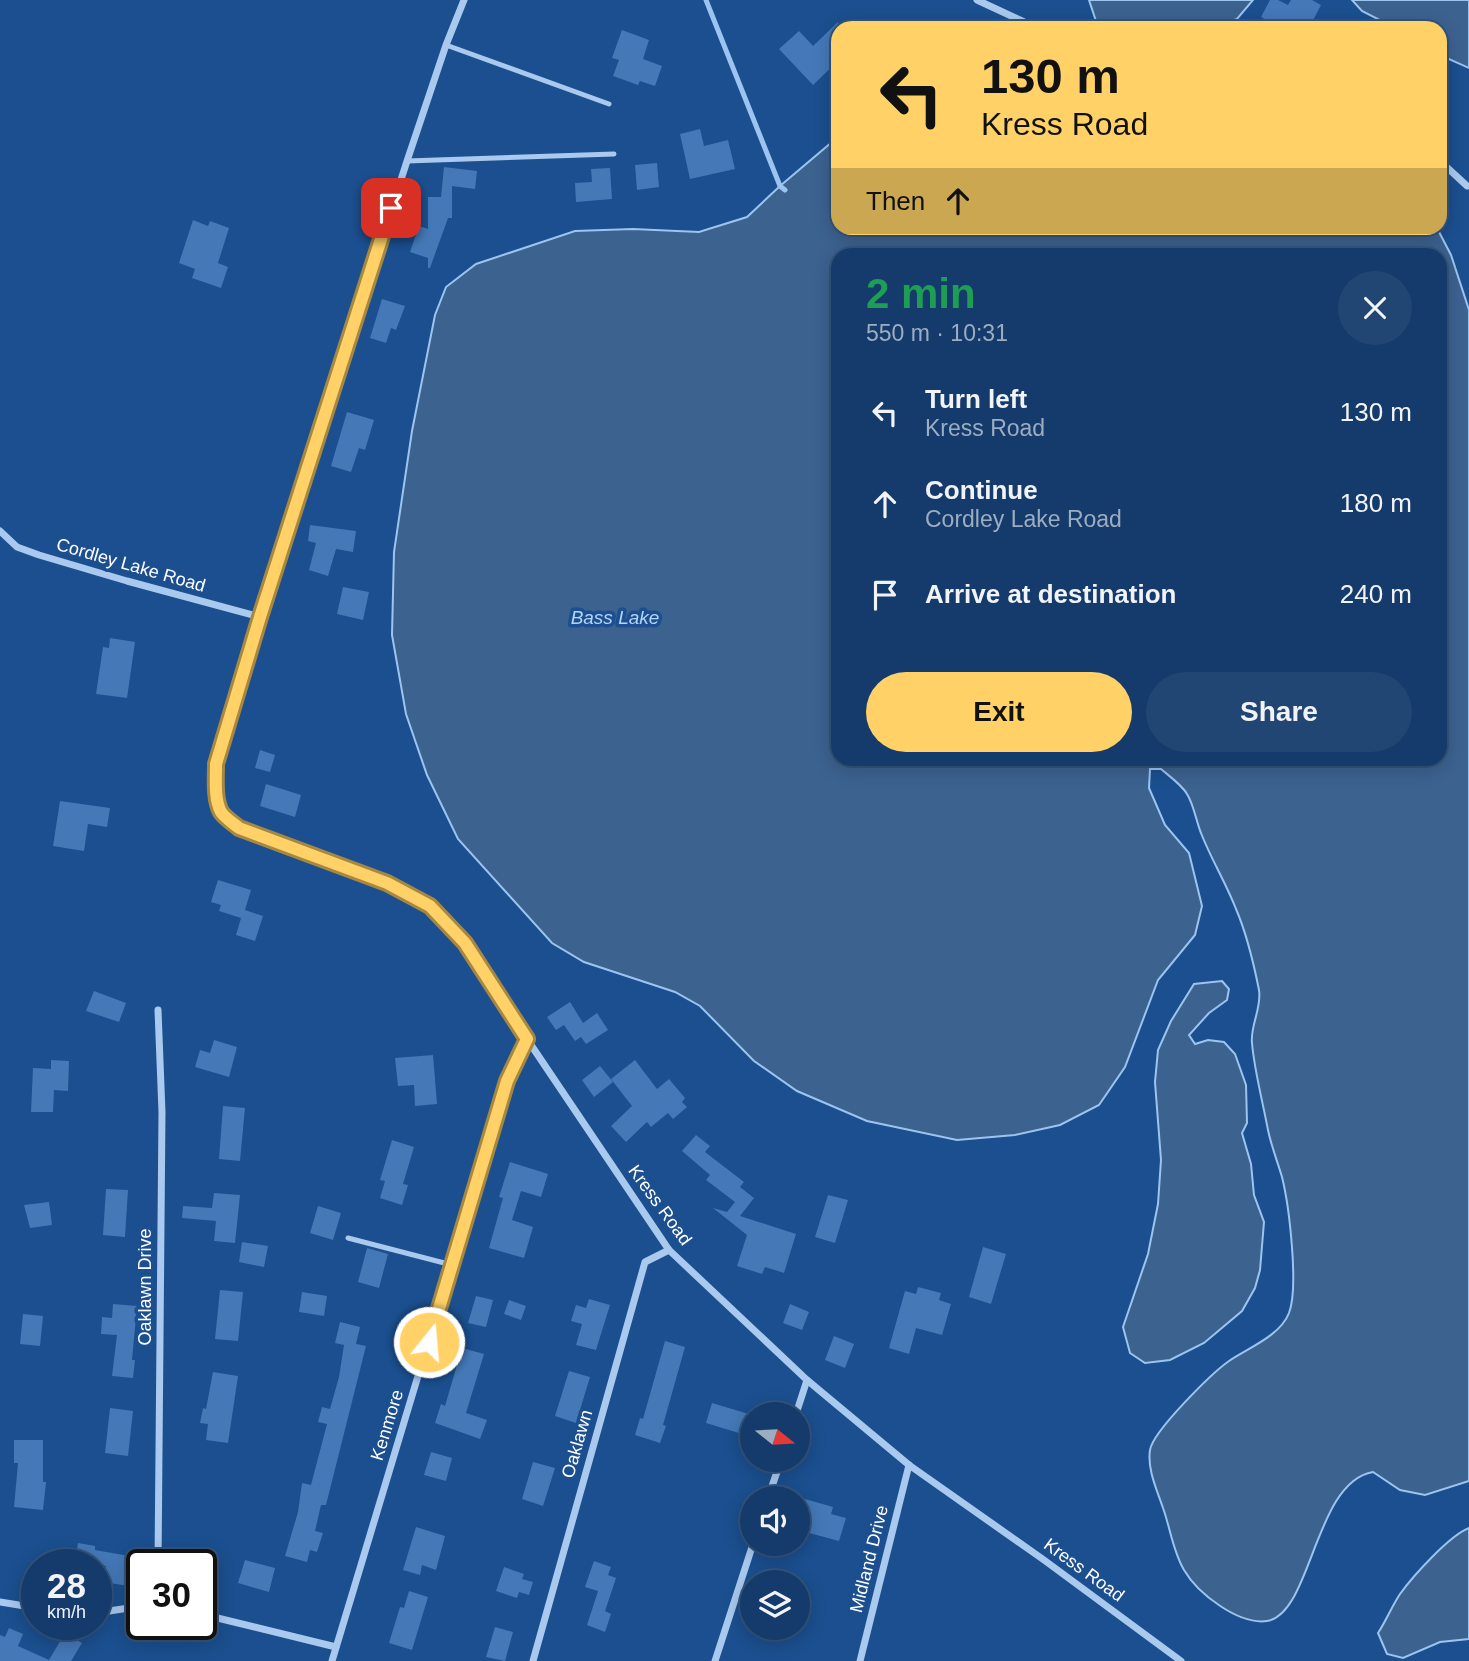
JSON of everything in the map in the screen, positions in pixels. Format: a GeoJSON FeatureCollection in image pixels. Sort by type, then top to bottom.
{"type":"FeatureCollection","features":[{"type":"Feature","properties":{"kind":"street"},"geometry":{"type":"LineString","coordinates":[[260,617],[407,161],[464,0]]}},
{"type":"Feature","properties":{"kind":"street"},"geometry":{"type":"LineString","coordinates":[[977,0],[1022,21]]}},
{"type":"Feature","properties":{"kind":"street"},"geometry":{"type":"LineString","coordinates":[[1447,167],[1467,186]]}},
{"type":"Feature","properties":{"kind":"street","name":"Cordley Lake Road"},"geometry":{"type":"LineString","coordinates":[[0,531],[17,547],[38,555],[260,617]]}},
{"type":"Feature","properties":{"kind":"street","name":"Kress Road"},"geometry":{"type":"LineString","coordinates":[[260,617],[216,764],[217,798],[222,812],[239,828],[387,883],[430,906],[465,943],[669,1250],[807,1380],[909,1465],[1181,1661]]}},
{"type":"Feature","properties":{"kind":"street","name":"Oaklawn Drive"},"geometry":{"type":"LineString","coordinates":[[158,1010],[162,1126],[158,1549]]}},
{"type":"Feature","properties":{"kind":"street","name":"Kenmore"},"geometry":{"type":"LineString","coordinates":[[331,1661],[507,1081],[527,1039]]}},
{"type":"Feature","properties":{"kind":"street","name":"Oaklawn"},"geometry":{"type":"LineString","coordinates":[[533,1661],[645,1262],[669,1250]]}},
{"type":"Feature","properties":{"kind":"street"},"geometry":{"type":"LineString","coordinates":[[800,1402],[807,1380]]}},
{"type":"Feature","properties":{"kind":"street","name":"Midland Drive"},"geometry":{"type":"LineString","coordinates":[[860,1661],[909,1465]]}},
{"type":"Feature","properties":{"kind":"street"},"geometry":{"type":"LineString","coordinates":[[715,1661],[750,1556]]}},
{"type":"Feature","properties":{"kind":"street"},"geometry":{"type":"LineString","coordinates":[[0,1602],[21,1605]]}},
{"type":"Feature","properties":{"kind":"street"},"geometry":{"type":"LineString","coordinates":[[217,1618],[336,1647]]}},
{"type":"Feature","properties":{"kind":"lane"},"geometry":{"type":"LineString","coordinates":[[446,45],[609,103]]}},
{"type":"Feature","properties":{"kind":"lane"},"geometry":{"type":"LineString","coordinates":[[407,161],[614,154]]}},
{"type":"Feature","properties":{"kind":"lane"},"geometry":{"type":"LineString","coordinates":[[348,1238],[452,1265]]}},
{"type":"Feature","properties":{"kind":"water"},"geometry":{"type":"Polygon","coordinates":[[[1089,0],[1253,0],[1237,19],[1232,21],[1096,21],[1089,0]]]}},
{"type":"Feature","properties":{"kind":"water"},"geometry":{"type":"Polygon","coordinates":[[[1352,0],[1469,0],[1469,68],[1447,58],[1447,21],[1381,21],[1362,11],[1352,0]]]}},
{"type":"Feature","properties":{"kind":"water","name":"Bass Lake"},"geometry":{"type":"Polygon","coordinates":[[[831,143],[831,235],[1441,235],[1451,255],[1469,310],[1469,1481],[1425,1495],[1400,1490],[1373,1472],[1353,1481],[1338,1499],[1325,1522],[1294,1596],[1282,1613],[1267,1621],[1256,1621],[1232,1613],[1209,1598],[1190,1579],[1177,1555],[1150,1465],[1150,1450],[1154,1441],[1197,1389],[1221,1367],[1263,1341],[1285,1321],[1292,1301],[1293,1285],[1292,1246],[1285,1190],[1268,1132],[1253,1053],[1252,1037],[1259,1003],[1255,970],[1240,918],[1182,787],[1161,769],[1150,769],[1149,788],[1165,825],[1189,853],[1202,906],[1195,935],[1158,980],[1125,1067],[1099,1105],[1060,1125],[1015,1135],[957,1140],[867,1121],[797,1091],[754,1061],[700,1006],[675,992],[584,962],[552,943],[458,839],[427,775],[406,714],[392,635],[394,552],[412,431],[435,315],[446,287],[476,264],[575,231],[633,229],[699,232],[747,217],[831,143]]]}},
{"type":"Feature","properties":{"kind":"water"},"geometry":{"type":"Polygon","coordinates":[[[1222,981],[1229,989],[1227,1000],[1209,1013],[1189,1035],[1195,1044],[1208,1040],[1224,1042],[1235,1054],[1246,1085],[1247,1123],[1242,1133],[1251,1164],[1254,1195],[1264,1222],[1260,1270],[1255,1288],[1242,1311],[1204,1343],[1170,1360],[1145,1363],[1130,1353],[1123,1327],[1148,1254],[1158,1204],[1161,1160],[1155,1082],[1158,1050],[1171,1021],[1194,984],[1222,981]]]}},
{"type":"Feature","properties":{"kind":"water"},"geometry":{"type":"Polygon","coordinates":[[[1469,1528],[1469,1639],[1440,1642],[1403,1658],[1387,1654],[1378,1633],[1400,1594],[1422,1567],[1469,1528]]]}},
{"type":"Feature","properties":{"kind":"building"},"geometry":{"type":"Polygon","coordinates":[[[1270,0],[1278,0],[1288,5],[1291,0],[1312,0],[1321,5],[1313,21],[1268,21],[1261,17],[1270,0]]]}},
{"type":"Feature","properties":{"kind":"building"},"geometry":{"type":"Polygon","coordinates":[[[831,29],[831,68],[813,85],[779,49],[799,31],[813,46],[831,29]]]}},
{"type":"Feature","properties":{"kind":"building"},"geometry":{"type":"Polygon","coordinates":[[[622,30],[649,40],[643,59],[662,66],[655,86],[640,81],[638,85],[613,76],[619,60],[612,58],[622,30]]]}},
{"type":"Feature","properties":{"kind":"building"},"geometry":{"type":"Polygon","coordinates":[[[700,129],[704,146],[728,140],[735,169],[690,179],[680,134],[700,129]]]}},
{"type":"Feature","properties":{"kind":"building"},"geometry":{"type":"Polygon","coordinates":[[[657,163],[659,187],[637,190],[635,165],[657,163]]]}},
{"type":"Feature","properties":{"kind":"building"},"geometry":{"type":"Polygon","coordinates":[[[444,167],[477,171],[475,189],[452,186],[452,218],[448,218],[428,268],[428,258],[410,252],[419,226],[428,229],[428,197],[441,197],[444,167]]]}},
{"type":"Feature","properties":{"kind":"building"},"geometry":{"type":"Polygon","coordinates":[[[610,168],[612,199],[576,202],[575,183],[592,182],[591,169],[610,168]]]}},
{"type":"Feature","properties":{"kind":"building"},"geometry":{"type":"Polygon","coordinates":[[[193,220],[208,226],[210,221],[229,228],[218,263],[228,267],[221,288],[192,278],[195,269],[179,263],[193,220]]]}},
{"type":"Feature","properties":{"kind":"building"},"geometry":{"type":"Polygon","coordinates":[[[382,299],[405,306],[396,330],[391,328],[386,343],[370,338],[382,299]]]}},
{"type":"Feature","properties":{"kind":"building"},"geometry":{"type":"Polygon","coordinates":[[[347,412],[374,420],[365,450],[359,448],[351,472],[331,466],[347,412]]]}},
{"type":"Feature","properties":{"kind":"building"},"geometry":{"type":"Polygon","coordinates":[[[310,525],[356,531],[353,552],[336,549],[328,576],[309,570],[316,543],[308,541],[310,525]]]}},
{"type":"Feature","properties":{"kind":"building"},"geometry":{"type":"Polygon","coordinates":[[[343,587],[369,592],[363,620],[337,614],[343,587]]]}},
{"type":"Feature","properties":{"kind":"building"},"geometry":{"type":"Polygon","coordinates":[[[110,638],[135,642],[127,698],[96,694],[103,647],[109,648],[110,638]]]}},
{"type":"Feature","properties":{"kind":"building"},"geometry":{"type":"Polygon","coordinates":[[[260,750],[275,755],[270,772],[255,768],[260,750]]]}},
{"type":"Feature","properties":{"kind":"building"},"geometry":{"type":"Polygon","coordinates":[[[266,784],[301,795],[295,817],[260,806],[266,784]]]}},
{"type":"Feature","properties":{"kind":"building"},"geometry":{"type":"Polygon","coordinates":[[[60,801],[110,808],[107,827],[88,824],[84,851],[53,846],[60,801]]]}},
{"type":"Feature","properties":{"kind":"building"},"geometry":{"type":"Polygon","coordinates":[[[218,880],[251,890],[245,910],[263,916],[255,941],[236,935],[241,918],[219,911],[221,905],[211,902],[218,880]]]}},
{"type":"Feature","properties":{"kind":"building"},"geometry":{"type":"Polygon","coordinates":[[[94,991],[126,1003],[119,1022],[86,1011],[94,991]]]}},
{"type":"Feature","properties":{"kind":"building"},"geometry":{"type":"Polygon","coordinates":[[[570,1002],[583,1023],[597,1013],[608,1030],[586,1044],[581,1037],[575,1041],[564,1025],[556,1030],[547,1017],[570,1002]]]}},
{"type":"Feature","properties":{"kind":"building"},"geometry":{"type":"Polygon","coordinates":[[[214,1040],[237,1047],[229,1077],[195,1067],[200,1050],[210,1053],[214,1040]]]}},
{"type":"Feature","properties":{"kind":"building"},"geometry":{"type":"Polygon","coordinates":[[[433,1055],[437,1104],[415,1106],[414,1085],[398,1086],[395,1058],[433,1055]]]}},
{"type":"Feature","properties":{"kind":"building"},"geometry":{"type":"Polygon","coordinates":[[[51,1060],[69,1061],[68,1091],[54,1090],[53,1112],[31,1112],[33,1068],[51,1069],[51,1060]]]}},
{"type":"Feature","properties":{"kind":"building"},"geometry":{"type":"Polygon","coordinates":[[[635,1060],[657,1089],[669,1079],[685,1098],[682,1102],[687,1107],[673,1119],[668,1113],[651,1127],[647,1122],[626,1142],[611,1126],[632,1106],[611,1079],[635,1060]]]}},
{"type":"Feature","properties":{"kind":"building"},"geometry":{"type":"Polygon","coordinates":[[[600,1066],[613,1082],[594,1097],[582,1080],[600,1066]]]}},
{"type":"Feature","properties":{"kind":"building"},"geometry":{"type":"Polygon","coordinates":[[[223,1106],[245,1108],[240,1161],[219,1159],[223,1106]]]}},
{"type":"Feature","properties":{"kind":"building"},"geometry":{"type":"Polygon","coordinates":[[[696,1135],[710,1146],[705,1152],[744,1182],[740,1187],[754,1198],[740,1216],[796,1234],[784,1273],[765,1267],[762,1274],[737,1266],[747,1235],[713,1208],[727,1212],[735,1202],[706,1180],[710,1175],[682,1151],[696,1135]]]}},
{"type":"Feature","properties":{"kind":"building"},"geometry":{"type":"Polygon","coordinates":[[[392,1140],[414,1147],[403,1184],[408,1185],[402,1205],[380,1198],[385,1181],[380,1180],[392,1140]]]}},
{"type":"Feature","properties":{"kind":"building"},"geometry":{"type":"Polygon","coordinates":[[[510,1162],[548,1174],[541,1197],[521,1191],[512,1220],[533,1227],[524,1258],[489,1248],[503,1198],[499,1197],[510,1162]]]}},
{"type":"Feature","properties":{"kind":"building"},"geometry":{"type":"Polygon","coordinates":[[[106,1189],[128,1190],[125,1237],[103,1235],[106,1189]]]}},
{"type":"Feature","properties":{"kind":"building"},"geometry":{"type":"Polygon","coordinates":[[[214,1193],[240,1195],[235,1243],[214,1241],[216,1221],[182,1218],[183,1206],[212,1208],[214,1193]]]}},
{"type":"Feature","properties":{"kind":"building"},"geometry":{"type":"Polygon","coordinates":[[[828,1195],[848,1200],[835,1243],[815,1237],[828,1195]]]}},
{"type":"Feature","properties":{"kind":"building"},"geometry":{"type":"Polygon","coordinates":[[[49,1202],[52,1225],[30,1228],[24,1205],[49,1202]]]}},
{"type":"Feature","properties":{"kind":"building"},"geometry":{"type":"Polygon","coordinates":[[[318,1206],[341,1213],[333,1240],[310,1233],[318,1206]]]}},
{"type":"Feature","properties":{"kind":"building"},"geometry":{"type":"Polygon","coordinates":[[[242,1242],[268,1246],[264,1267],[239,1262],[242,1242]]]}},
{"type":"Feature","properties":{"kind":"building"},"geometry":{"type":"Polygon","coordinates":[[[983,1247],[1006,1254],[991,1304],[969,1297],[983,1247]]]}},
{"type":"Feature","properties":{"kind":"building"},"geometry":{"type":"Polygon","coordinates":[[[367,1248],[388,1254],[379,1288],[358,1282],[367,1248]]]}},
{"type":"Feature","properties":{"kind":"building"},"geometry":{"type":"Polygon","coordinates":[[[918,1287],[941,1293],[939,1300],[951,1304],[942,1335],[916,1328],[909,1354],[889,1348],[905,1291],[916,1294],[918,1287]]]}},
{"type":"Feature","properties":{"kind":"building"},"geometry":{"type":"Polygon","coordinates":[[[220,1290],[243,1292],[238,1341],[215,1339],[220,1290]]]}},
{"type":"Feature","properties":{"kind":"building"},"geometry":{"type":"Polygon","coordinates":[[[302,1292],[327,1296],[324,1316],[299,1312],[302,1292]]]}},
{"type":"Feature","properties":{"kind":"building"},"geometry":{"type":"Polygon","coordinates":[[[476,1296],[493,1300],[486,1327],[468,1323],[476,1296]]]}},
{"type":"Feature","properties":{"kind":"building"},"geometry":{"type":"Polygon","coordinates":[[[589,1299],[610,1305],[596,1350],[576,1345],[582,1324],[571,1321],[576,1305],[586,1308],[589,1299]]]}},
{"type":"Feature","properties":{"kind":"building"},"geometry":{"type":"Polygon","coordinates":[[[509,1300],[526,1306],[521,1320],[504,1314],[509,1300]]]}},
{"type":"Feature","properties":{"kind":"building"},"geometry":{"type":"Polygon","coordinates":[[[113,1304],[137,1306],[133,1378],[112,1376],[117,1335],[101,1334],[102,1317],[112,1318],[113,1304]]]}},
{"type":"Feature","properties":{"kind":"building"},"geometry":{"type":"Polygon","coordinates":[[[790,1304],[809,1312],[802,1330],[783,1323],[790,1304]]]}},
{"type":"Feature","properties":{"kind":"building"},"geometry":{"type":"Polygon","coordinates":[[[23,1314],[43,1316],[40,1346],[20,1344],[23,1314]]]}},
{"type":"Feature","properties":{"kind":"building"},"geometry":{"type":"Polygon","coordinates":[[[340,1322],[360,1327],[356,1344],[366,1346],[326,1505],[321,1505],[315,1531],[323,1533],[317,1552],[310,1550],[307,1562],[285,1556],[298,1512],[302,1483],[311,1485],[327,1424],[318,1422],[322,1407],[330,1409],[339,1377],[344,1345],[335,1343],[340,1322]]]}},
{"type":"Feature","properties":{"kind":"building"},"geometry":{"type":"Polygon","coordinates":[[[834,1336],[854,1344],[845,1368],[825,1360],[834,1336]]]}},
{"type":"Feature","properties":{"kind":"building"},"geometry":{"type":"Polygon","coordinates":[[[665,1341],[685,1347],[660,1443],[635,1435],[640,1418],[643,1419],[665,1341]]]}},
{"type":"Feature","properties":{"kind":"building"},"geometry":{"type":"Polygon","coordinates":[[[462,1348],[484,1354],[466,1413],[487,1420],[480,1439],[435,1423],[441,1404],[445,1406],[462,1348]]]}},
{"type":"Feature","properties":{"kind":"building"},"geometry":{"type":"Polygon","coordinates":[[[569,1371],[590,1377],[576,1423],[555,1416],[569,1371]]]}},
{"type":"Feature","properties":{"kind":"building"},"geometry":{"type":"Polygon","coordinates":[[[213,1372],[238,1376],[228,1443],[206,1440],[208,1424],[200,1423],[203,1408],[206,1409],[213,1372]]]}},
{"type":"Feature","properties":{"kind":"building"},"geometry":{"type":"Polygon","coordinates":[[[712,1403],[740,1411],[740,1433],[706,1423],[712,1403]]]}},
{"type":"Feature","properties":{"kind":"building"},"geometry":{"type":"Polygon","coordinates":[[[110,1408],[133,1411],[128,1456],[105,1453],[110,1408]]]}},
{"type":"Feature","properties":{"kind":"building"},"geometry":{"type":"Polygon","coordinates":[[[14,1440],[43,1440],[43,1482],[46,1482],[43,1510],[14,1507],[18,1463],[14,1463],[14,1440]]]}},
{"type":"Feature","properties":{"kind":"building"},"geometry":{"type":"Polygon","coordinates":[[[431,1452],[452,1458],[446,1481],[424,1475],[431,1452]]]}},
{"type":"Feature","properties":{"kind":"building"},"geometry":{"type":"Polygon","coordinates":[[[533,1462],[555,1468],[543,1506],[522,1499],[533,1462]]]}},
{"type":"Feature","properties":{"kind":"building"},"geometry":{"type":"Polygon","coordinates":[[[810,1500],[833,1507],[831,1514],[846,1518],[839,1541],[810,1533],[810,1500]]]}},
{"type":"Feature","properties":{"kind":"building"},"geometry":{"type":"Polygon","coordinates":[[[416,1527],[445,1536],[436,1570],[422,1565],[420,1575],[403,1570],[416,1527]]]}},
{"type":"Feature","properties":{"kind":"building"},"geometry":{"type":"Polygon","coordinates":[[[78,1543],[95,1546],[95,1549],[77,1549],[78,1543]]]}},
{"type":"Feature","properties":{"kind":"building"},"geometry":{"type":"Polygon","coordinates":[[[112,1553],[126,1555],[126,1586],[112,1583],[112,1553]]]}},
{"type":"Feature","properties":{"kind":"building"},"geometry":{"type":"Polygon","coordinates":[[[245,1560],[275,1568],[269,1592],[238,1583],[245,1560]]]}},
{"type":"Feature","properties":{"kind":"building"},"geometry":{"type":"Polygon","coordinates":[[[594,1561],[611,1567],[608,1575],[616,1578],[605,1611],[611,1614],[605,1632],[587,1625],[598,1591],[585,1587],[594,1561]]]}},
{"type":"Feature","properties":{"kind":"building"},"geometry":{"type":"Polygon","coordinates":[[[504,1567],[524,1574],[522,1579],[533,1582],[529,1595],[519,1592],[517,1598],[496,1591],[504,1567]]]}},
{"type":"Feature","properties":{"kind":"building"},"geometry":{"type":"Polygon","coordinates":[[[409,1591],[428,1597],[412,1650],[389,1643],[400,1607],[404,1608],[409,1591]]]}},
{"type":"Feature","properties":{"kind":"building"},"geometry":{"type":"Polygon","coordinates":[[[495,1627],[513,1632],[505,1661],[486,1657],[495,1627]]]}},
{"type":"Feature","properties":{"kind":"building"},"geometry":{"type":"Polygon","coordinates":[[[9,1628],[21,1633],[18,1646],[49,1660],[61,1640],[77,1640],[82,1643],[71,1661],[0,1661],[0,1635],[5,1637],[9,1628]]]}},
{"type":"Feature","properties":{"kind":"waterway"},"geometry":{"type":"LineString","coordinates":[[706,0],[780,186],[785,190]]}},
{"type":"Feature","properties":{"kind":"route"},"geometry":{"type":"LineString","coordinates":[[391,208],[260,617],[216,764],[216,781],[217,798],[222,812],[239,828],[387,883],[430,906],[465,943],[527,1039],[507,1081],[429,1342]]}}]}
